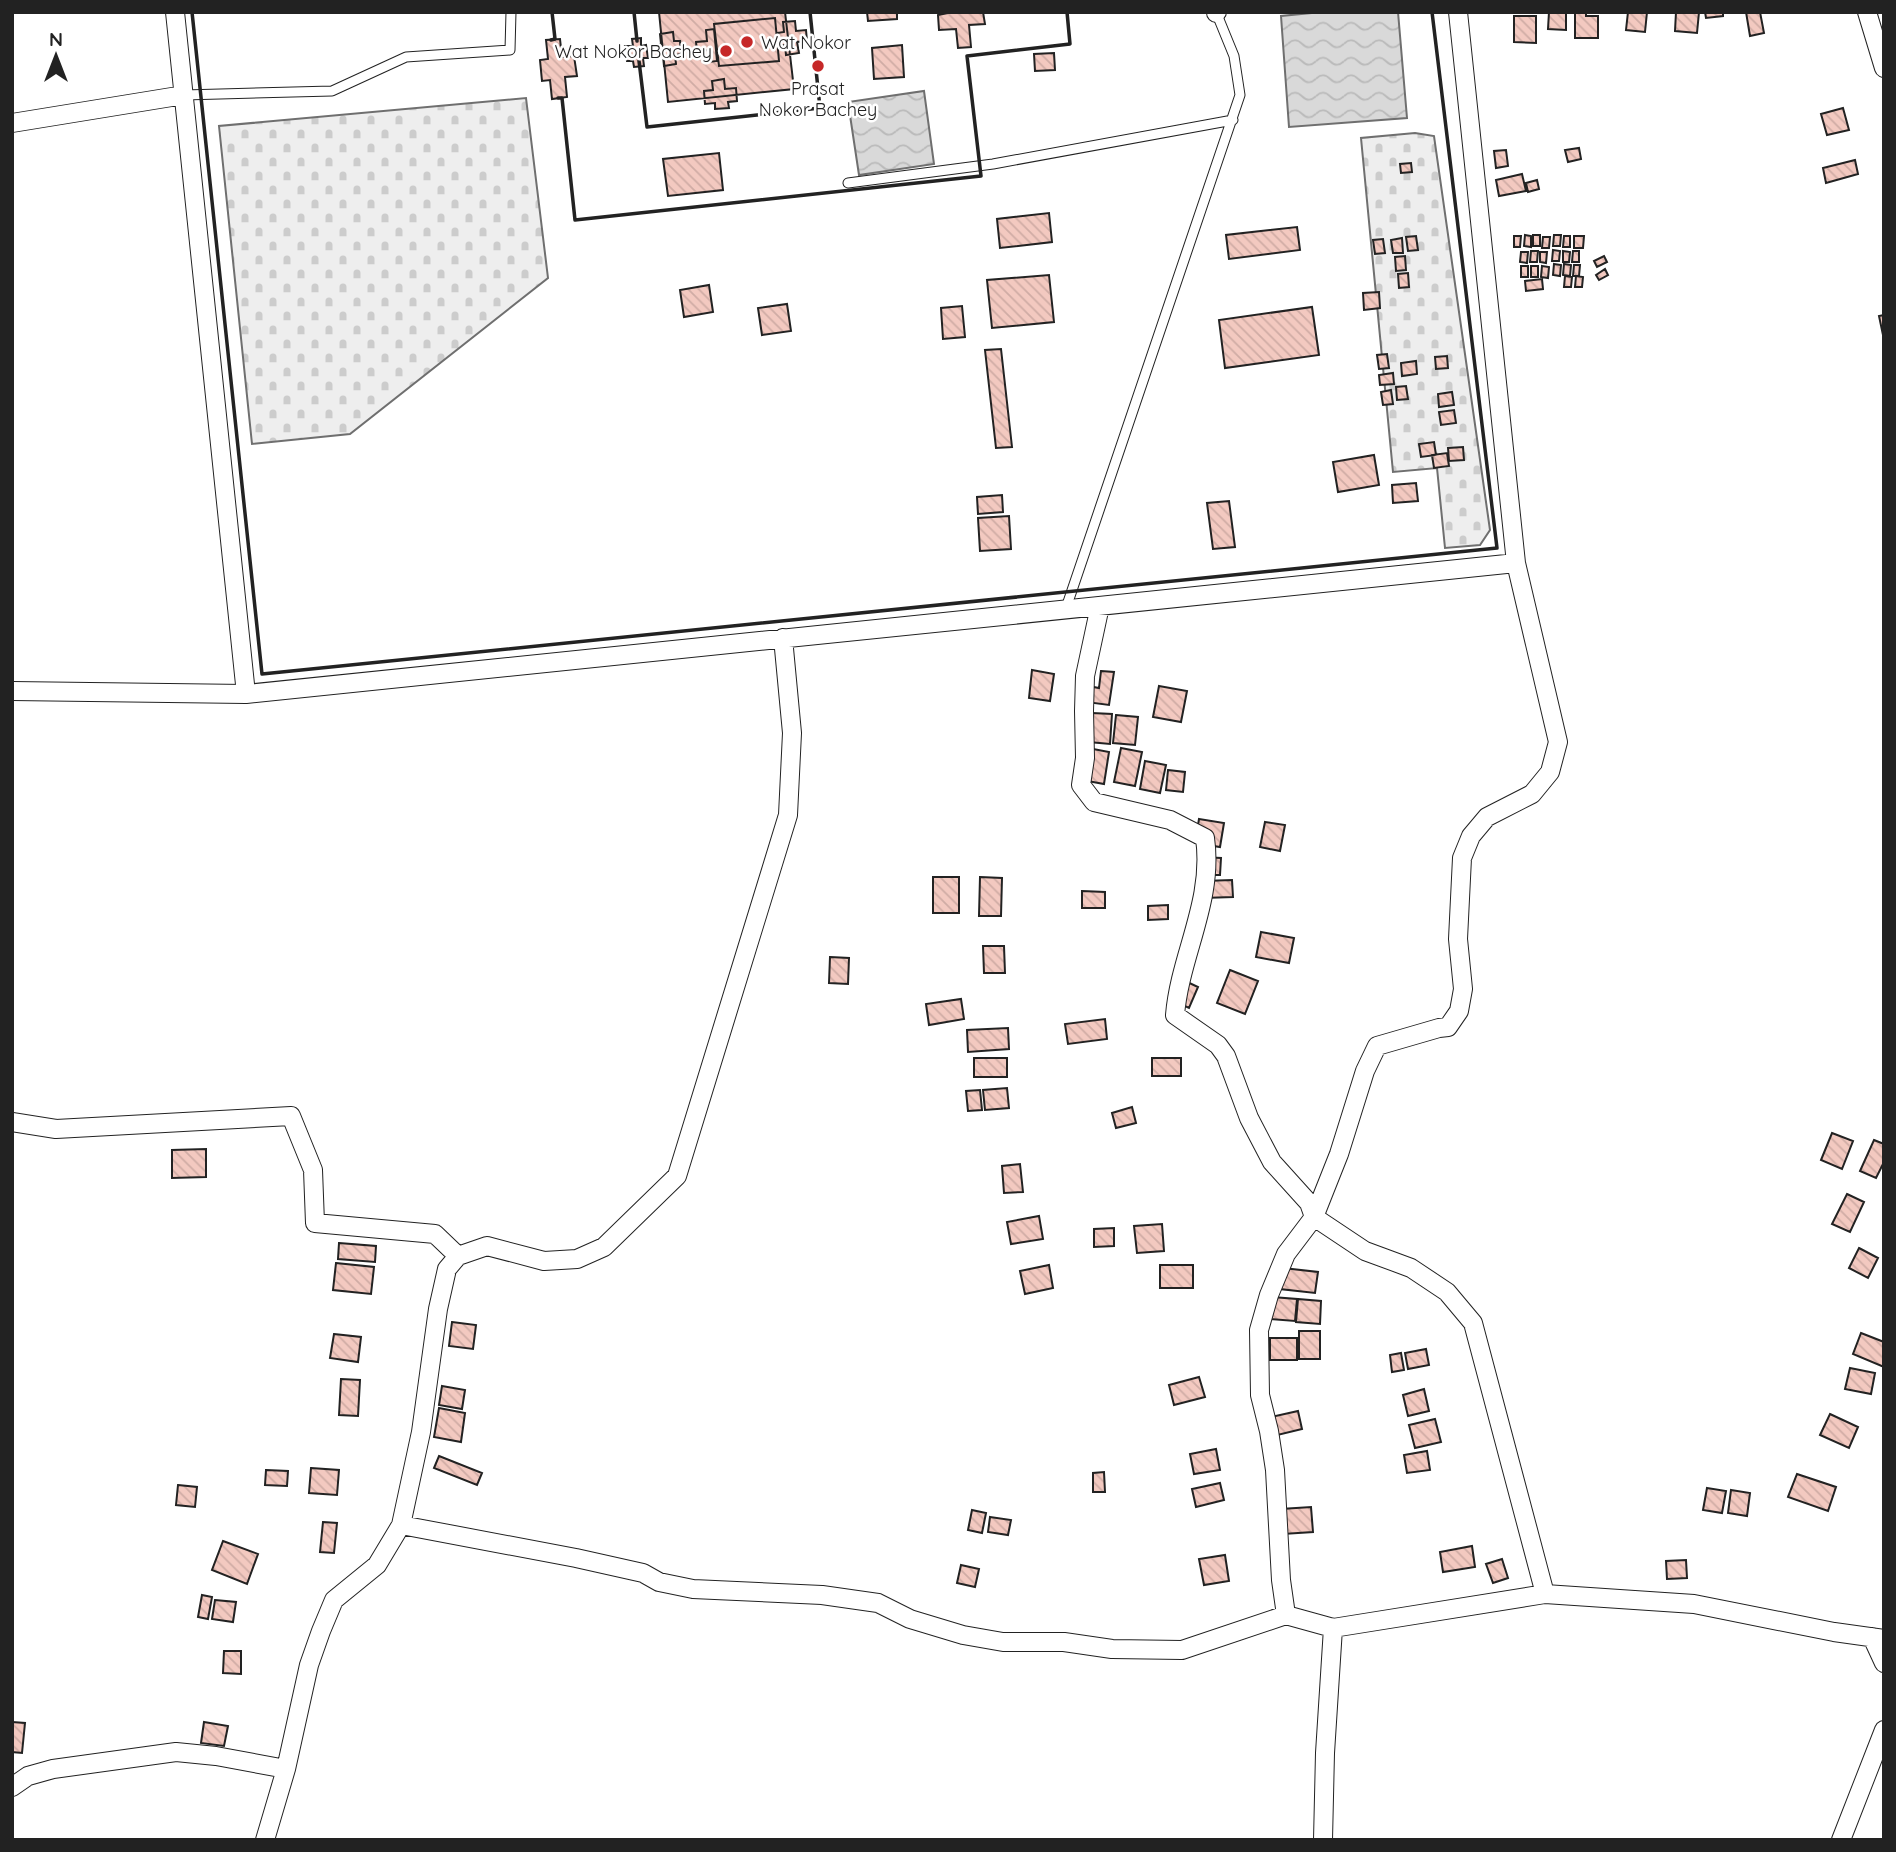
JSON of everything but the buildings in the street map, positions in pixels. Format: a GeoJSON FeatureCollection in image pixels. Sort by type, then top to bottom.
{"type":"FeatureCollection","features":[{"type":"Feature","properties":{"kind":"street"},"geometry":{"type":"LineString","coordinates":[[175,12],[246,694]]}},
{"type":"Feature","properties":{"kind":"street"},"geometry":{"type":"LineString","coordinates":[[1286,1615],[1281,1580],[1275,1470],[1260,1395],[1259,1331],[1269,1295],[1286,1254],[1314,1217],[1339,1154],[1365,1071],[1377,1046],[1448,1027],[1459,1011],[1462,989],[1458,939],[1462,858],[1471,836],[1488,817],[1532,794],[1550,772],[1558,742],[1516,562],[1458,12]]}},
{"type":"Feature","properties":{"kind":"street"},"geometry":{"type":"LineString","coordinates":[[1867,12],[1884,68]]}},
{"type":"Feature","properties":{"kind":"street"},"geometry":{"type":"LineString","coordinates":[[12,123],[184,95]]}},
{"type":"Feature","properties":{"kind":"street"},"geometry":{"type":"LineString","coordinates":[[12,691],[246,694],[1516,562]]}},
{"type":"Feature","properties":{"kind":"street"},"geometry":{"type":"LineString","coordinates":[[1100,606],[1086,676],[1086,758],[1081,785],[1094,802],[1170,820],[1205,838],[1207,852],[1204,900],[1177,998],[1175,1015],[1218,1045],[1226,1056],[1249,1118],[1272,1163],[1310,1203],[1314,1217],[1365,1251],[1411,1268],[1447,1292],[1473,1323],[1545,1594]]}},
{"type":"Feature","properties":{"kind":"street"},"geometry":{"type":"LineString","coordinates":[[265,1840],[286,1769],[309,1665],[334,1600],[377,1565],[401,1525],[421,1432],[438,1309],[447,1269],[458,1255],[487,1246],[544,1261],[577,1259],[604,1247],[677,1176],[788,815],[792,733],[783,638]]}},
{"type":"Feature","properties":{"kind":"street"},"geometry":{"type":"LineString","coordinates":[[12,1122],[56,1129],[291,1116],[313,1170],[315,1223],[435,1234],[458,1255]]}},
{"type":"Feature","properties":{"kind":"street"},"geometry":{"type":"LineString","coordinates":[[401,1525],[554,1553],[643,1573],[659,1582],[693,1589],[822,1595],[878,1603],[910,1619],[1003,1642],[1065,1642],[1112,1649],[1182,1650],[1286,1615],[1333,1628],[1545,1594],[1694,1604],[1878,1638],[1884,1663]]}},
{"type":"Feature","properties":{"kind":"street"},"geometry":{"type":"LineString","coordinates":[[1323,1840],[1325,1753],[1333,1628]]}},
{"type":"Feature","properties":{"kind":"street"},"geometry":{"type":"LineString","coordinates":[[1841,1840],[1884,1730]]}},
{"type":"Feature","properties":{"kind":"street"},"geometry":{"type":"LineString","coordinates":[[12,1787],[28,1776],[53,1769],[176,1752],[216,1756],[286,1769]]}},
{"type":"Feature","properties":{"kind":"lane"},"geometry":{"type":"LineString","coordinates":[[184,95],[332,91],[405,57],[510,50],[511,12]]}},
{"type":"Feature","properties":{"kind":"lane"},"geometry":{"type":"LineString","coordinates":[[1066,608],[1240,95],[1234,56],[1216,12]]}},
{"type":"Feature","properties":{"kind":"lane"},"geometry":{"type":"LineString","coordinates":[[848,183],[993,164],[1233,120]]}},
{"type":"Feature","properties":{"kind":"green space"},"geometry":{"type":"Polygon","coordinates":[[[526,98],[548,278],[350,434],[252,444],[219,126],[526,98]]]}},
{"type":"Feature","properties":{"kind":"green space"},"geometry":{"type":"Polygon","coordinates":[[[1415,133],[1434,136],[1490,530],[1480,545],[1445,548],[1437,468],[1393,472],[1361,138],[1415,133]]]}},
{"type":"Feature","properties":{"kind":"water"},"geometry":{"type":"Polygon","coordinates":[[[1322,12],[1398,12],[1407,118],[1289,127],[1281,16],[1322,12]]]}},
{"type":"Feature","properties":{"kind":"water"},"geometry":{"type":"Polygon","coordinates":[[[924,91],[934,164],[859,175],[848,102],[924,91]]]}},
{"type":"Feature","properties":{"kind":"wall"},"geometry":{"type":"LineString","coordinates":[[192,12],[262,674],[1497,548],[1432,12]]}},
{"type":"Feature","properties":{"kind":"wall"},"geometry":{"type":"LineString","coordinates":[[551,40],[555,39],[552,12]]}},
{"type":"Feature","properties":{"kind":"wall"},"geometry":{"type":"LineString","coordinates":[[634,12],[637,41]]}},
{"type":"Feature","properties":{"kind":"wall"},"geometry":{"type":"LineString","coordinates":[[639,61],[647,127],[820,108],[810,12]]}},
{"type":"Feature","properties":{"kind":"wall"},"geometry":{"type":"LineString","coordinates":[[558,98],[562,98],[575,220],[981,176],[967,56],[1070,44],[1067,12]]}},
{"type":"Feature","properties":{"kind":"place","name":"Wat Nokor"},"geometry":{"type":"Point","coordinates":[747,42]}},
{"type":"Feature","properties":{"kind":"place","name":"Wat Nokor Bachey"},"geometry":{"type":"Point","coordinates":[726,51]}},
{"type":"Feature","properties":{"kind":"place","name":"Prasat Nokor Bachey"},"geometry":{"type":"Point","coordinates":[818,66]}}]}
